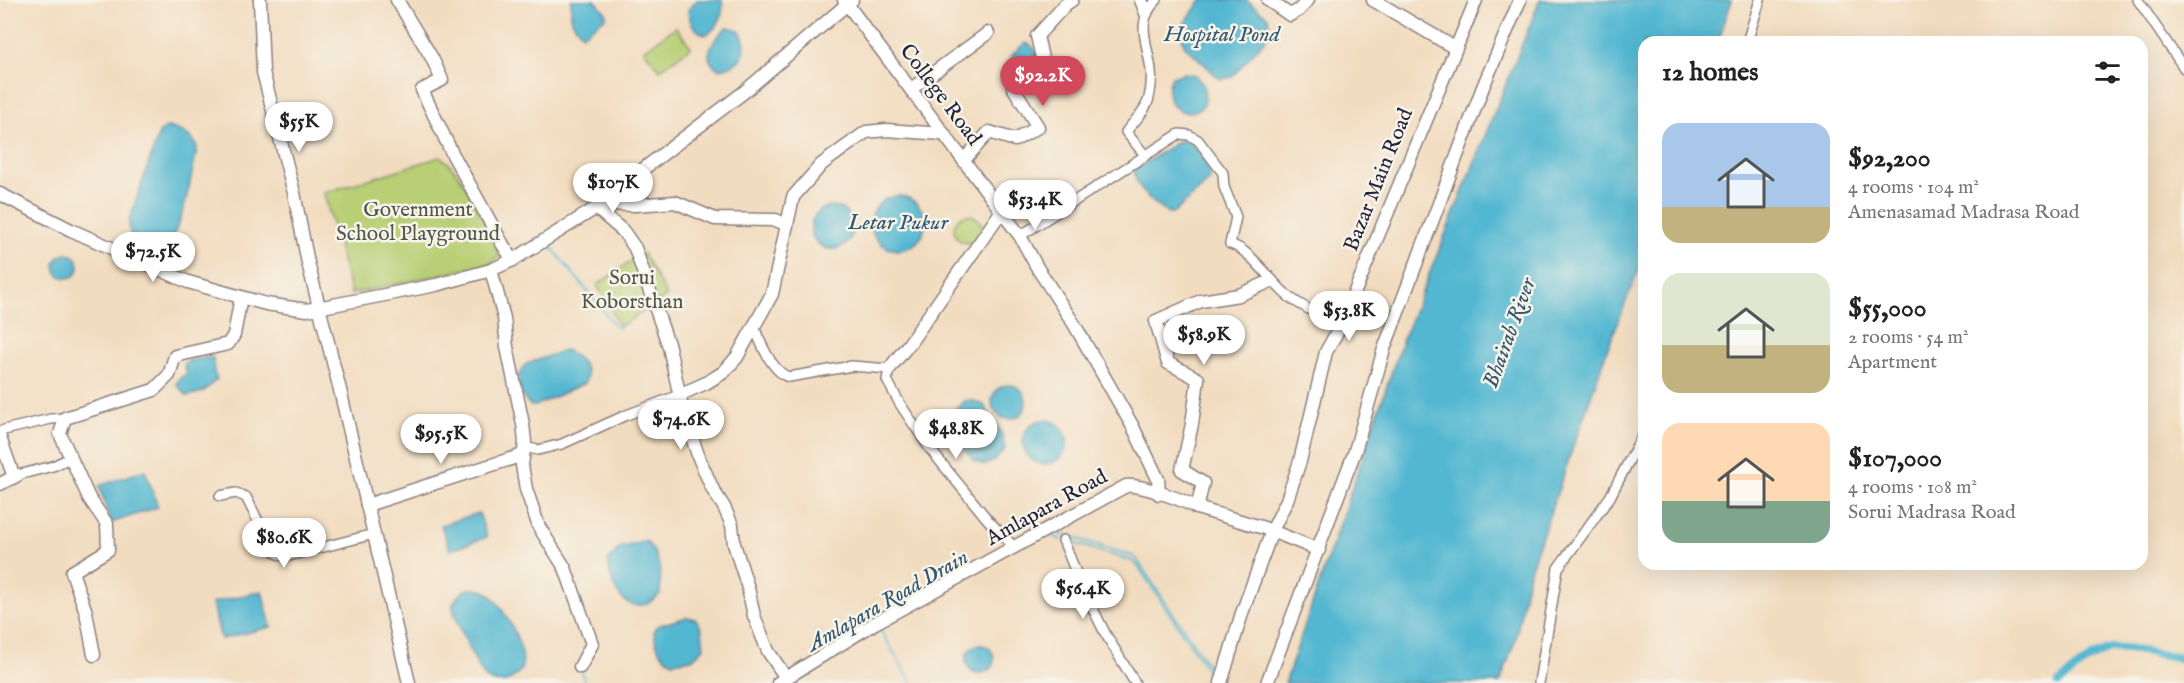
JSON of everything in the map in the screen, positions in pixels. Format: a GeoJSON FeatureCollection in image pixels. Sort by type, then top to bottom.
{"type":"FeatureCollection","features":[{"type":"Feature","properties":{"kind":"street"},"geometry":{"type":"LineString","coordinates":[[260,0],[263,72],[409,683]]}},
{"type":"Feature","properties":{"kind":"street"},"geometry":{"type":"LineString","coordinates":[[397,0],[432,58],[442,80],[422,90],[452,153],[513,260]]}},
{"type":"Feature","properties":{"kind":"street"},"geometry":{"type":"LineString","coordinates":[[964,160],[989,132],[1016,140],[1038,127],[1013,87],[1045,71],[1037,36],[1072,0]]}},
{"type":"Feature","properties":{"kind":"street"},"geometry":{"type":"LineString","coordinates":[[1141,0],[1146,13]]}},
{"type":"Feature","properties":{"kind":"street"},"geometry":{"type":"LineString","coordinates":[[1145,155],[1126,132],[1148,103],[1150,95],[1151,70],[1143,23],[1146,13],[1157,0]]}},
{"type":"Feature","properties":{"kind":"street"},"geometry":{"type":"LineString","coordinates":[[1268,0],[1290,15],[1299,10],[1308,0]]}},
{"type":"Feature","properties":{"kind":"street"},"geometry":{"type":"LineString","coordinates":[[1373,0],[1455,48]]}},
{"type":"Feature","properties":{"kind":"street","name":"Bazar Main Road"},"geometry":{"type":"LineString","coordinates":[[1221,683],[1242,613],[1300,461],[1326,352],[1341,325],[1476,0]]}},
{"type":"Feature","properties":{"kind":"street"},"geometry":{"type":"LineString","coordinates":[[1267,683],[1355,451],[1384,350],[1483,87],[1520,0]]}},
{"type":"Feature","properties":{"kind":"street"},"geometry":{"type":"LineString","coordinates":[[1749,36],[1760,0]]}},
{"type":"Feature","properties":{"kind":"street"},"geometry":{"type":"LineString","coordinates":[[2138,0],[2184,68]]}},
{"type":"Feature","properties":{"kind":"street"},"geometry":{"type":"LineString","coordinates":[[0,194],[71,230],[188,282],[295,310],[320,308],[436,285],[491,270],[513,260],[598,206],[744,92],[848,1]]}},
{"type":"Feature","properties":{"kind":"street","name":"College Road"},"geometry":{"type":"LineString","coordinates":[[848,1],[943,135],[1020,236],[1133,427],[1158,479],[1159,494]]}},
{"type":"Feature","properties":{"kind":"street"},"geometry":{"type":"LineString","coordinates":[[911,89],[988,33]]}},
{"type":"Feature","properties":{"kind":"street"},"geometry":{"type":"LineString","coordinates":[[367,505],[524,451],[562,444],[624,416],[679,395],[724,372],[737,357],[772,294],[793,197],[822,164],[866,132],[886,130],[943,135]]}},
{"type":"Feature","properties":{"kind":"street"},"geometry":{"type":"LineString","coordinates":[[1020,236],[1179,134],[1189,135],[1198,140],[1223,173],[1224,187],[1236,216],[1230,244],[1244,250],[1271,281],[1291,298],[1341,325]]}},
{"type":"Feature","properties":{"kind":"street"},"geometry":{"type":"LineString","coordinates":[[598,206],[675,202],[715,219],[776,220],[787,225]]}},
{"type":"Feature","properties":{"kind":"street"},"geometry":{"type":"LineString","coordinates":[[598,206],[623,231],[634,248],[669,347],[679,395],[699,458],[712,490],[724,507],[732,525],[754,616],[782,681]]}},
{"type":"Feature","properties":{"kind":"street"},"geometry":{"type":"LineString","coordinates":[[1001,212],[889,369],[887,380],[930,449],[1015,548]]}},
{"type":"Feature","properties":{"kind":"street"},"geometry":{"type":"LineString","coordinates":[[491,270],[504,318],[507,347],[523,424],[522,465],[526,489],[539,527],[565,568],[592,644],[580,667]]}},
{"type":"Feature","properties":{"kind":"street"},"geometry":{"type":"LineString","coordinates":[[1197,508],[1203,483],[1182,470],[1198,379],[1168,363],[1156,321],[1201,301],[1239,295],[1271,281]]}},
{"type":"Feature","properties":{"kind":"street"},"geometry":{"type":"LineString","coordinates":[[0,431],[65,418],[154,390],[170,375],[175,356],[228,344],[234,335],[241,297]]}},
{"type":"Feature","properties":{"kind":"street"},"geometry":{"type":"LineString","coordinates":[[754,326],[761,347],[783,375],[789,377],[852,366],[889,369]]}},
{"type":"Feature","properties":{"kind":"street"},"geometry":{"type":"LineString","coordinates":[[65,418],[60,434],[89,498],[107,524],[108,550],[72,572],[86,612],[94,655]]}},
{"type":"Feature","properties":{"kind":"street"},"geometry":{"type":"LineString","coordinates":[[0,438],[16,476]]}},
{"type":"Feature","properties":{"kind":"street"},"geometry":{"type":"LineString","coordinates":[[1539,683],[1558,568],[1610,497],[1638,443]]}},
{"type":"Feature","properties":{"kind":"street"},"geometry":{"type":"LineString","coordinates":[[0,483],[53,466],[70,458]]}},
{"type":"Feature","properties":{"kind":"street","name":"Amlapara Road"},"geometry":{"type":"LineString","coordinates":[[782,681],[875,623],[1119,489],[1133,485],[1272,531],[1318,550]]}},
{"type":"Feature","properties":{"kind":"street"},"geometry":{"type":"LineString","coordinates":[[220,496],[236,493],[246,497],[271,547],[281,556],[289,556],[374,534]]}},
{"type":"Feature","properties":{"kind":"street"},"geometry":{"type":"LineString","coordinates":[[1063,540],[1095,614],[1136,683]]}},
{"type":"Feature","properties":{"kind":"green space"},"geometry":{"type":"Polygon","coordinates":[[[676,27],[691,47],[660,70],[644,50],[676,27]]]}},
{"type":"Feature","properties":{"kind":"green space","name":"Government School Playground"},"geometry":{"type":"Polygon","coordinates":[[[440,157],[448,163],[466,187],[500,255],[490,264],[351,294],[324,193],[440,157]]]}},
{"type":"Feature","properties":{"kind":"green space"},"geometry":{"type":"Polygon","coordinates":[[[968,215],[978,219],[982,229],[978,239],[968,243],[958,239],[954,229],[958,219],[968,215]]]}},
{"type":"Feature","properties":{"kind":"green space","name":"Sorui Koborsthan"},"geometry":{"type":"Polygon","coordinates":[[[643,253],[667,296],[620,327],[597,285],[643,253]]]}},
{"type":"Feature","properties":{"kind":"water"},"geometry":{"type":"Polygon","coordinates":[[[571,0],[595,0],[606,13],[606,17],[582,35],[571,19],[571,0]]]}},
{"type":"Feature","properties":{"kind":"water"},"geometry":{"type":"Polygon","coordinates":[[[697,0],[722,0],[720,20],[714,29],[705,35],[695,28],[689,15],[688,10],[697,0]]]}},
{"type":"Feature","properties":{"kind":"water","name":"Hospital Pond"},"geometry":{"type":"Polygon","coordinates":[[[1201,0],[1246,0],[1268,17],[1271,33],[1232,77],[1220,79],[1184,45],[1180,30],[1201,0]]]}},
{"type":"Feature","properties":{"kind":"water","name":"Bhairab River"},"geometry":{"type":"Polygon","coordinates":[[[1540,0],[1732,0],[1720,36],[1638,36],[1638,271],[1607,350],[1528,576],[1516,638],[1500,683],[1285,683],[1403,339],[1540,0]]]}},
{"type":"Feature","properties":{"kind":"water"},"geometry":{"type":"Polygon","coordinates":[[[727,27],[739,30],[743,37],[745,44],[743,56],[734,64],[719,69],[713,64],[709,54],[714,42],[727,27]]]}},
{"type":"Feature","properties":{"kind":"water"},"geometry":{"type":"Polygon","coordinates":[[[1025,43],[1036,52],[1039,62],[1032,74],[1014,79],[1007,65],[1013,54],[1025,43]]]}},
{"type":"Feature","properties":{"kind":"water"},"geometry":{"type":"Polygon","coordinates":[[[1184,73],[1195,75],[1204,86],[1205,102],[1193,112],[1179,110],[1169,98],[1168,88],[1172,77],[1184,73]]]}},
{"type":"Feature","properties":{"kind":"water"},"geometry":{"type":"Polygon","coordinates":[[[168,127],[191,137],[197,150],[187,196],[176,229],[165,249],[151,254],[137,246],[130,231],[129,221],[159,133],[168,127]]]}},
{"type":"Feature","properties":{"kind":"water"},"geometry":{"type":"Polygon","coordinates":[[[1182,139],[1192,145],[1202,156],[1210,174],[1210,180],[1174,213],[1169,213],[1158,206],[1141,189],[1134,170],[1182,139]]]}},
{"type":"Feature","properties":{"kind":"water","name":"Letar Pukur"},"geometry":{"type":"Polygon","coordinates":[[[898,196],[908,198],[917,204],[923,213],[925,223],[923,233],[917,242],[908,248],[898,250],[888,248],[879,242],[873,233],[871,223],[873,213],[879,204],[888,198],[898,196]]]}},
{"type":"Feature","properties":{"kind":"water"},"geometry":{"type":"Polygon","coordinates":[[[832,207],[840,208],[847,213],[852,220],[852,236],[847,243],[840,248],[832,249],[824,248],[817,243],[812,236],[811,228],[812,220],[817,213],[824,208],[832,207]]]}},
{"type":"Feature","properties":{"kind":"water"},"geometry":{"type":"Polygon","coordinates":[[[67,254],[75,258],[79,266],[75,274],[67,278],[59,274],[55,266],[59,258],[67,254]]]}},
{"type":"Feature","properties":{"kind":"water"},"geometry":{"type":"Polygon","coordinates":[[[565,350],[582,363],[587,372],[585,383],[531,406],[520,394],[518,376],[526,364],[565,350]]]}},
{"type":"Feature","properties":{"kind":"water"},"geometry":{"type":"Polygon","coordinates":[[[213,357],[214,373],[217,379],[203,392],[187,396],[176,384],[187,374],[184,364],[190,360],[213,357]]]}},
{"type":"Feature","properties":{"kind":"water"},"geometry":{"type":"Polygon","coordinates":[[[1009,385],[1021,390],[1026,402],[1021,414],[1009,419],[997,414],[992,402],[997,390],[1009,385]]]}},
{"type":"Feature","properties":{"kind":"water"},"geometry":{"type":"Polygon","coordinates":[[[971,400],[984,405],[1002,434],[1005,449],[994,461],[984,465],[974,461],[951,430],[951,412],[965,401],[971,400]]]}},
{"type":"Feature","properties":{"kind":"water"},"geometry":{"type":"Polygon","coordinates":[[[1045,420],[1060,427],[1067,442],[1060,457],[1045,464],[1030,457],[1023,442],[1030,427],[1045,420]]]}},
{"type":"Feature","properties":{"kind":"water"},"geometry":{"type":"Polygon","coordinates":[[[145,470],[158,507],[111,523],[99,486],[145,470]]]}},
{"type":"Feature","properties":{"kind":"water"},"geometry":{"type":"Polygon","coordinates":[[[479,513],[487,537],[450,550],[441,525],[479,513]]]}},
{"type":"Feature","properties":{"kind":"water"},"geometry":{"type":"Polygon","coordinates":[[[646,541],[655,553],[659,566],[660,594],[650,602],[640,605],[631,604],[618,593],[608,561],[619,548],[646,541]]]}},
{"type":"Feature","properties":{"kind":"water"},"geometry":{"type":"Polygon","coordinates":[[[467,589],[481,589],[491,596],[505,614],[517,637],[523,659],[522,667],[506,682],[494,682],[485,677],[461,630],[453,603],[467,589]]]}},
{"type":"Feature","properties":{"kind":"water"},"geometry":{"type":"Polygon","coordinates":[[[262,591],[271,627],[221,639],[212,603],[262,591]]]}},
{"type":"Feature","properties":{"kind":"water"},"geometry":{"type":"Polygon","coordinates":[[[687,617],[696,619],[702,630],[704,648],[692,659],[673,662],[664,657],[659,650],[654,632],[657,626],[687,617]]]}},
{"type":"Feature","properties":{"kind":"water"},"geometry":{"type":"Polygon","coordinates":[[[980,645],[990,649],[994,659],[990,669],[980,673],[970,669],[966,659],[970,649],[980,645]]]}},
{"type":"Feature","properties":{"kind":"waterway"},"geometry":{"type":"LineString","coordinates":[[548,243],[618,329]]}},
{"type":"Feature","properties":{"kind":"waterway"},"geometry":{"type":"LineString","coordinates":[[1053,531],[1135,557],[1218,680]]}},
{"type":"Feature","properties":{"kind":"waterway"},"geometry":{"type":"LineString","coordinates":[[1048,534],[1062,540]]}},
{"type":"Feature","properties":{"kind":"waterway"},"geometry":{"type":"LineString","coordinates":[[1067,541],[1132,561],[1138,566],[1216,683]]}},
{"type":"Feature","properties":{"kind":"waterway"},"geometry":{"type":"LineString","coordinates":[[1308,591],[1315,574]]}},
{"type":"Feature","properties":{"kind":"waterway","name":"Amlapara Road Drain"},"geometry":{"type":"LineString","coordinates":[[878,626],[912,683]]}},
{"type":"Feature","properties":{"kind":"waterway"},"geometry":{"type":"LineString","coordinates":[[2059,683],[2090,659],[2103,651],[2115,648],[2184,659]]}},
{"type":"Feature","properties":{"kind":"waterway"},"geometry":{"type":"LineString","coordinates":[[582,672],[584,683]]}}]}
